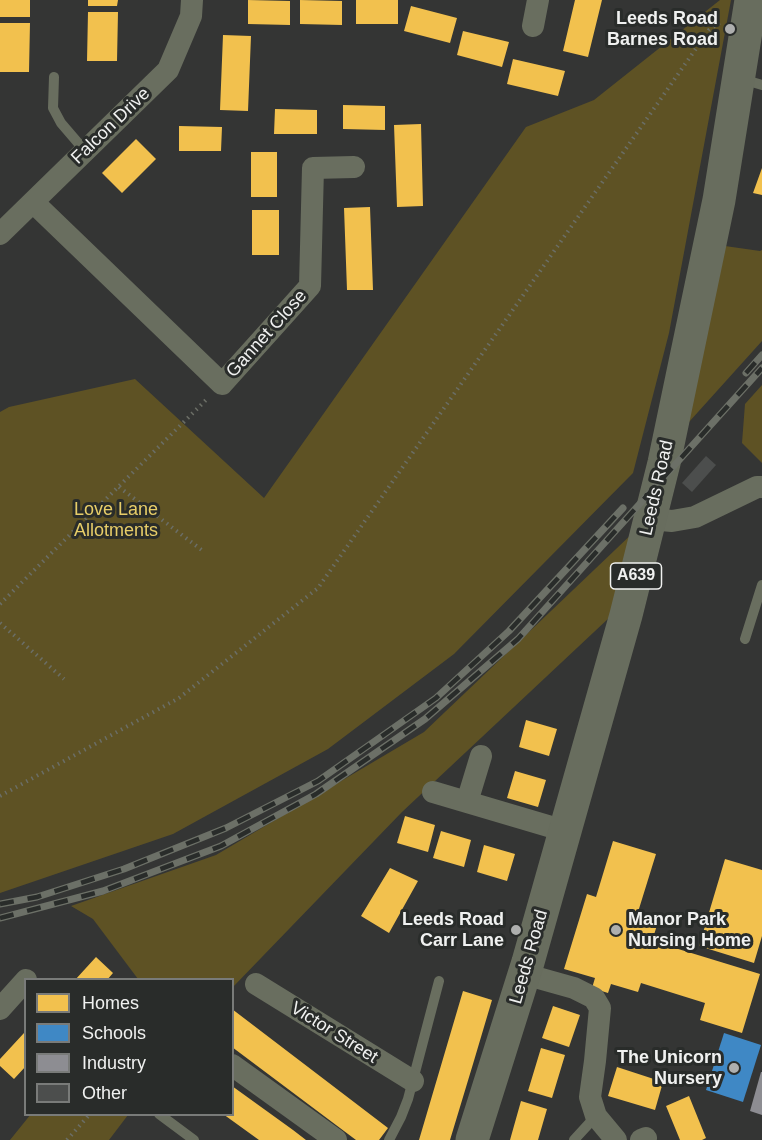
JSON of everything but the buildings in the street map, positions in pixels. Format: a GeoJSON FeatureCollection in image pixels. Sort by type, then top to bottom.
{"type":"FeatureCollection","features":[{"type":"Feature","properties":{"kind":"main road","name":"Leeds Road"},"geometry":{"type":"LineString","coordinates":[[472,1140],[524,974],[565,831],[626,615],[664,463],[719,200],[750,81],[749,12]]}},
{"type":"Feature","properties":{"kind":"street","name":"Falcon Drive"},"geometry":{"type":"LineString","coordinates":[[0,234],[168,70],[191,16],[192,0]]}},
{"type":"Feature","properties":{"kind":"street"},"geometry":{"type":"LineString","coordinates":[[533,26],[534,1]]}},
{"type":"Feature","properties":{"kind":"street","name":"Gannet Close"},"geometry":{"type":"LineString","coordinates":[[33,202],[222,384],[310,286],[314,168],[354,167]]}},
{"type":"Feature","properties":{"kind":"street"},"geometry":{"type":"LineString","coordinates":[[650,519],[672,521],[695,517],[757,487],[762,487]]}},
{"type":"Feature","properties":{"kind":"street"},"geometry":{"type":"LineString","coordinates":[[467,802],[481,756]]}},
{"type":"Feature","properties":{"kind":"street"},"geometry":{"type":"LineString","coordinates":[[433,792],[565,831]]}},
{"type":"Feature","properties":{"kind":"street"},"geometry":{"type":"LineString","coordinates":[[524,974],[574,988],[594,998],[600,1008],[590,1097],[596,1116],[616,1140]]}},
{"type":"Feature","properties":{"kind":"street"},"geometry":{"type":"LineString","coordinates":[[0,1009],[24,981]]}},
{"type":"Feature","properties":{"kind":"street","name":"Victor Street"},"geometry":{"type":"LineString","coordinates":[[256,984],[413,1081]]}},
{"type":"Feature","properties":{"kind":"street"},"geometry":{"type":"LineString","coordinates":[[234,1066],[336,1140]]}},
{"type":"Feature","properties":{"kind":"lane"},"geometry":{"type":"LineString","coordinates":[[54,77],[53,108],[61,123],[85,151]]}},
{"type":"Feature","properties":{"kind":"lane"},"geometry":{"type":"LineString","coordinates":[[745,639],[762,585]]}},
{"type":"Feature","properties":{"kind":"lane"},"geometry":{"type":"LineString","coordinates":[[389,1140],[401,1117],[413,1081],[440,981]]}},
{"type":"Feature","properties":{"kind":"lane"},"geometry":{"type":"LineString","coordinates":[[162,1116],[194,1140]]}},
{"type":"Feature","properties":{"kind":"lane"},"geometry":{"type":"LineString","coordinates":[[574,1140],[596,1116]]}},
{"type":"Feature","properties":{"kind":"path"},"geometry":{"type":"LineString","coordinates":[[0,796],[179,698],[318,588],[709,30],[721,21],[749,12]]}},
{"type":"Feature","properties":{"kind":"path"},"geometry":{"type":"LineString","coordinates":[[0,604],[222,384]]}},
{"type":"Feature","properties":{"kind":"path"},"geometry":{"type":"LineString","coordinates":[[119,487],[204,551]]}},
{"type":"Feature","properties":{"kind":"path"},"geometry":{"type":"LineString","coordinates":[[0,623],[64,679]]}},
{"type":"Feature","properties":{"kind":"path"},"geometry":{"type":"LineString","coordinates":[[67,1140],[88,1116]]}},
{"type":"Feature","properties":{"kind":"green space","name":"Love Lane Allotments"},"geometry":{"type":"Polygon","coordinates":[[[720,0],[731,0],[669,333],[633,473],[454,654],[328,749],[173,834],[0,893],[0,412],[9,407],[135,379],[264,498],[526,127],[594,100],[720,0]]]}},
{"type":"Feature","properties":{"kind":"green space"},"geometry":{"type":"Polygon","coordinates":[[[725,246],[762,250],[762,341],[680,432],[725,246]]]}},
{"type":"Feature","properties":{"kind":"green space"},"geometry":{"type":"Polygon","coordinates":[[[762,385],[762,463],[742,443],[745,404],[762,385]]]}},
{"type":"Feature","properties":{"kind":"green space"},"geometry":{"type":"Polygon","coordinates":[[[637,529],[610,617],[402,812],[234,986],[234,978],[137,978],[93,919],[71,906],[216,855],[424,732],[637,529]]]}},
{"type":"Feature","properties":{"kind":"green space"},"geometry":{"type":"Polygon","coordinates":[[[29,1116],[127,1116],[109,1140],[10,1140],[29,1116]]]}},
{"type":"Feature","properties":{"kind":"railway"},"geometry":{"type":"LineString","coordinates":[[746,373],[762,355]]}},
{"type":"Feature","properties":{"kind":"railway"},"geometry":{"type":"LineString","coordinates":[[0,918],[103,891],[221,846],[316,794],[425,719],[518,639],[762,368]]}},
{"type":"Feature","properties":{"kind":"railway"},"geometry":{"type":"LineString","coordinates":[[0,904],[37,897],[124,869],[226,828],[318,781],[436,698],[509,631],[623,508]]}},
{"type":"Feature","properties":{"kind":"place","name":"Leeds Road Barnes Road"},"geometry":{"type":"Point","coordinates":[730,29]}},
{"type":"Feature","properties":{"kind":"place","name":"Leeds Road Carr Lane"},"geometry":{"type":"Point","coordinates":[516,930]}},
{"type":"Feature","properties":{"kind":"place","name":"Manor Park Nursing Home"},"geometry":{"type":"Point","coordinates":[616,930]}},
{"type":"Feature","properties":{"kind":"place","name":"The Unicorn Nursery"},"geometry":{"type":"Point","coordinates":[734,1068]}}]}
